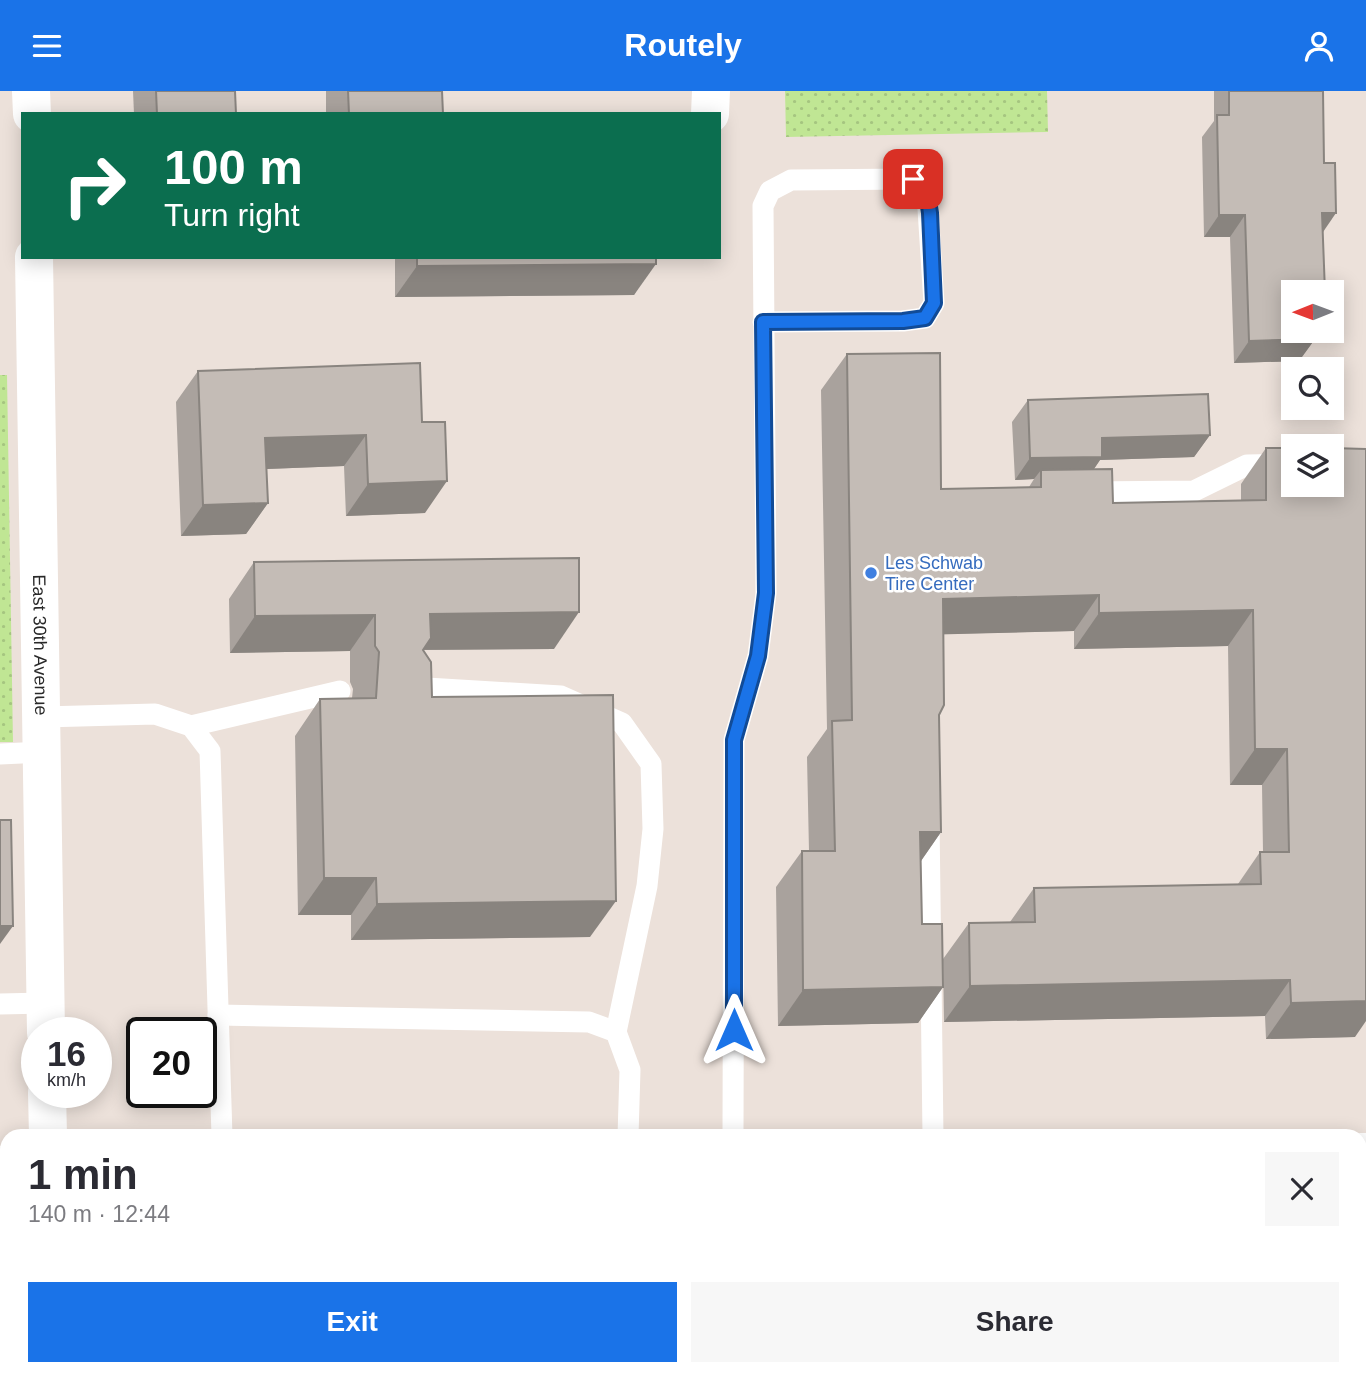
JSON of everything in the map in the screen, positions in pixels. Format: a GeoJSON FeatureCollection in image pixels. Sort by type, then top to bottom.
{"type":"FeatureCollection","features":[{"type":"Feature","properties":{"kind":"street"},"geometry":{"type":"LineString","coordinates":[[31,91],[32,112]]}},
{"type":"Feature","properties":{"kind":"street"},"geometry":{"type":"LineString","coordinates":[[710,112],[711,91]]}},
{"type":"Feature","properties":{"kind":"street","name":"East 30th Avenue"},"geometry":{"type":"LineString","coordinates":[[34,259],[46,1017]]}},
{"type":"Feature","properties":{"kind":"street"},"geometry":{"type":"LineString","coordinates":[[47,1108],[48,1129]]}},
{"type":"Feature","properties":{"kind":"lane"},"geometry":{"type":"LineString","coordinates":[[733,1129],[734,740],[758,656],[766,593],[763,322],[763,206],[770,191],[791,180],[913,179],[927,193],[934,303],[925,318],[903,321],[763,322]]}},
{"type":"Feature","properties":{"kind":"lane"},"geometry":{"type":"LineString","coordinates":[[1062,492],[1194,491],[1247,465],[1281,464]]}},
{"type":"Feature","properties":{"kind":"lane"},"geometry":{"type":"LineString","coordinates":[[410,687],[561,697],[622,723],[652,764],[653,829],[647,886],[616,1032],[630,1070],[628,1129]]}},
{"type":"Feature","properties":{"kind":"lane"},"geometry":{"type":"LineString","coordinates":[[0,754],[43,734],[155,714],[191,726],[340,691]]}},
{"type":"Feature","properties":{"kind":"lane"},"geometry":{"type":"LineString","coordinates":[[191,726],[210,751],[222,1129]]}},
{"type":"Feature","properties":{"kind":"lane"},"geometry":{"type":"LineString","coordinates":[[928,793],[933,1129]]}},
{"type":"Feature","properties":{"kind":"lane"},"geometry":{"type":"LineString","coordinates":[[0,1004],[43,1017]]}},
{"type":"Feature","properties":{"kind":"lane"},"geometry":{"type":"LineString","coordinates":[[218,1015],[589,1022],[616,1032]]}},
{"type":"Feature","properties":{"kind":"green space"},"geometry":{"type":"Polygon","coordinates":[[[785,91],[1047,91],[1048,132],[786,137],[785,91]]]}},
{"type":"Feature","properties":{"kind":"green space"},"geometry":{"type":"Polygon","coordinates":[[[0,375],[7,375],[13,742],[0,742],[0,375]]]}},
{"type":"Feature","properties":{"kind":"building"},"geometry":{"type":"Polygon","coordinates":[[[156,91],[235,91],[236,112],[157,112],[156,91]]]}},
{"type":"Feature","properties":{"kind":"building"},"geometry":{"type":"Polygon","coordinates":[[[348,91],[442,91],[443,112],[349,112],[348,91]]]}},
{"type":"Feature","properties":{"kind":"building"},"geometry":{"type":"Polygon","coordinates":[[[1229,91],[1323,91],[1324,163],[1335,163],[1336,213],[1322,213],[1325,280],[1281,280],[1281,340],[1249,341],[1245,215],[1219,215],[1217,115],[1229,115],[1229,91]]]}},
{"type":"Feature","properties":{"kind":"building"},"geometry":{"type":"Polygon","coordinates":[[[417,259],[656,259],[656,264],[417,266],[417,259]]]}},
{"type":"Feature","properties":{"kind":"building"},"geometry":{"type":"Polygon","coordinates":[[[940,353],[941,489],[1041,487],[1041,470],[1112,469],[1113,503],[1266,500],[1266,448],[1281,448],[1281,497],[1344,497],[1344,448],[1366,449],[1366,1001],[1291,1003],[1290,980],[970,986],[969,923],[1035,922],[1034,888],[1261,884],[1260,852],[1289,852],[1287,749],[1255,749],[1253,610],[1099,613],[1099,595],[943,599],[944,705],[939,715],[941,832],[920,832],[922,924],[942,924],[943,987],[803,990],[802,851],[835,851],[832,721],[852,720],[847,354],[940,353]]]}},
{"type":"Feature","properties":{"kind":"building"},"geometry":{"type":"Polygon","coordinates":[[[420,363],[422,422],[445,422],[447,481],[368,484],[366,435],[265,438],[268,503],[203,505],[198,371],[420,363]]]}},
{"type":"Feature","properties":{"kind":"building"},"geometry":{"type":"Polygon","coordinates":[[[1208,394],[1210,435],[1102,438],[1102,457],[1030,458],[1028,400],[1208,394]]]}},
{"type":"Feature","properties":{"kind":"building"},"geometry":{"type":"Polygon","coordinates":[[[579,558],[579,612],[430,614],[431,638],[423,650],[431,662],[432,697],[613,695],[616,901],[377,904],[376,878],[324,878],[320,699],[376,698],[379,652],[375,646],[375,615],[255,616],[254,562],[579,558]]]}},
{"type":"Feature","properties":{"kind":"building"},"geometry":{"type":"Polygon","coordinates":[[[0,820],[11,820],[13,926],[0,926],[0,820]]]}},
{"type":"Feature","properties":{"kind":"place","name":"Les Schwab Tire Center"},"geometry":{"type":"Point","coordinates":[871,573]}},
{"type":"Feature","properties":{"kind":"route"},"geometry":{"type":"LineString","coordinates":[[734,1030],[734,740],[758,656],[766,593],[763,322],[903,321],[925,318],[934,303],[930,213],[927,193],[913,179]]}}]}
